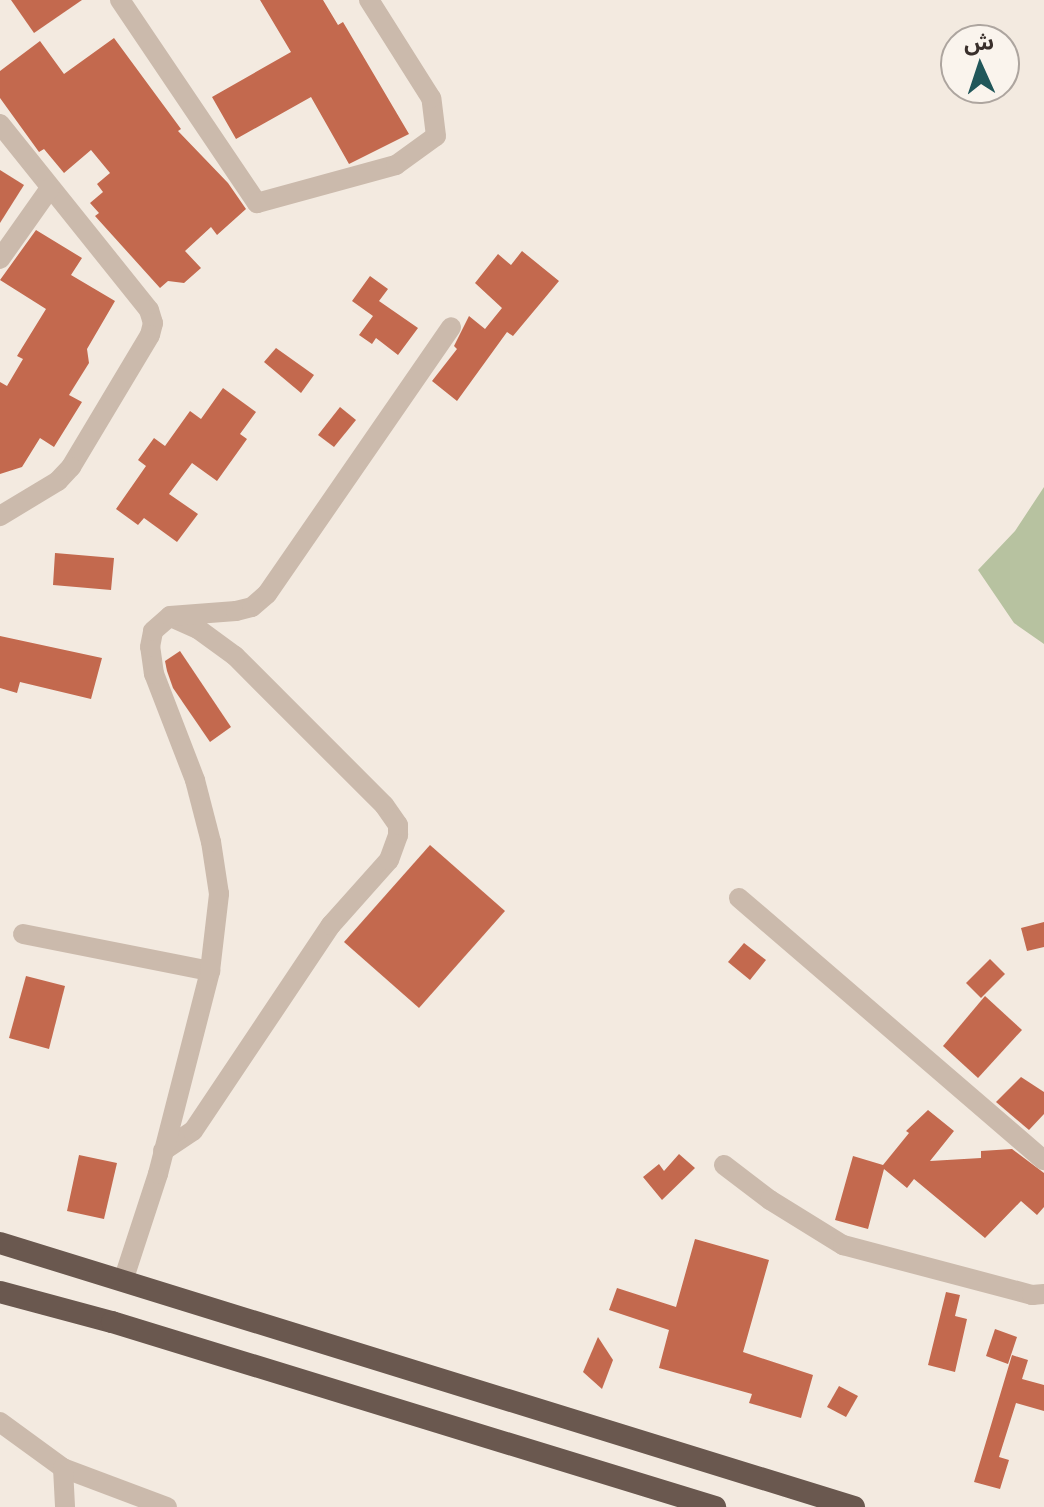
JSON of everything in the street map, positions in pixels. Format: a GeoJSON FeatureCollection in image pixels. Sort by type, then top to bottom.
{"type":"FeatureCollection","features":[{"type":"Feature","properties":{"kind":"highway"},"geometry":{"type":"LineString","coordinates":[[0,1243],[854,1507]]}},
{"type":"Feature","properties":{"kind":"highway"},"geometry":{"type":"LineString","coordinates":[[0,1292],[112,1322],[715,1507]]}},
{"type":"Feature","properties":{"kind":"street"},"geometry":{"type":"LineString","coordinates":[[129,3],[257,203],[396,165],[436,136],[431,98],[369,0]]}},
{"type":"Feature","properties":{"kind":"street"},"geometry":{"type":"LineString","coordinates":[[0,124],[149,310],[153,323],[150,335],[71,467],[58,481],[0,516]]}},
{"type":"Feature","properties":{"kind":"street"},"geometry":{"type":"LineString","coordinates":[[0,259],[50,188]]}},
{"type":"Feature","properties":{"kind":"street"},"geometry":{"type":"LineString","coordinates":[[123,1281],[163,1151],[210,971],[219,894],[211,842],[195,780],[154,674],[150,647],[153,631],[170,616],[236,611],[252,607],[267,594],[451,327]]}},
{"type":"Feature","properties":{"kind":"street"},"geometry":{"type":"LineString","coordinates":[[163,1151],[193,1131],[331,925],[389,860],[398,835],[398,825],[384,805],[235,656],[198,629],[170,616]]}},
{"type":"Feature","properties":{"kind":"street"},"geometry":{"type":"LineString","coordinates":[[739,898],[1044,1160]]}},
{"type":"Feature","properties":{"kind":"street"},"geometry":{"type":"LineString","coordinates":[[23,934],[210,971]]}},
{"type":"Feature","properties":{"kind":"street"},"geometry":{"type":"LineString","coordinates":[[724,1165],[770,1200],[843,1245],[1032,1295],[1044,1294]]}},
{"type":"Feature","properties":{"kind":"street"},"geometry":{"type":"LineString","coordinates":[[0,1422],[63,1468],[167,1507]]}},
{"type":"Feature","properties":{"kind":"street"},"geometry":{"type":"LineString","coordinates":[[63,1468],[65,1507]]}},
{"type":"Feature","properties":{"kind":"green space"},"geometry":{"type":"Polygon","coordinates":[[[1044,487],[1044,644],[1014,623],[978,570],[1015,531],[1044,487]]]}},
{"type":"Feature","properties":{"kind":"building"},"geometry":{"type":"Polygon","coordinates":[[[11,0],[82,0],[34,33],[11,0]]]}},
{"type":"Feature","properties":{"kind":"building"},"geometry":{"type":"Polygon","coordinates":[[[260,0],[323,0],[338,25],[343,22],[409,134],[349,164],[311,97],[236,139],[212,97],[291,52],[260,0]]]}},
{"type":"Feature","properties":{"kind":"building"},"geometry":{"type":"Polygon","coordinates":[[[114,38],[181,129],[178,131],[228,183],[246,209],[217,235],[211,227],[185,251],[201,268],[184,283],[168,281],[160,288],[95,216],[99,213],[90,203],[103,192],[97,184],[110,173],[91,150],[64,173],[44,149],[39,152],[0,98],[0,71],[40,41],[64,74],[114,38]]]}},
{"type":"Feature","properties":{"kind":"building"},"geometry":{"type":"Polygon","coordinates":[[[0,170],[24,185],[0,223],[0,170]]]}},
{"type":"Feature","properties":{"kind":"building"},"geometry":{"type":"Polygon","coordinates":[[[36,230],[82,258],[71,275],[115,301],[87,349],[89,363],[69,395],[82,402],[54,447],[40,438],[22,467],[0,474],[0,382],[7,386],[23,359],[17,356],[46,309],[0,280],[36,230]]]}},
{"type":"Feature","properties":{"kind":"building"},"geometry":{"type":"Polygon","coordinates":[[[522,251],[559,281],[513,336],[507,332],[457,401],[432,381],[457,349],[454,346],[469,316],[485,329],[502,308],[475,283],[498,254],[511,265],[522,251]]]}},
{"type":"Feature","properties":{"kind":"building"},"geometry":{"type":"Polygon","coordinates":[[[370,276],[388,289],[379,301],[418,328],[398,355],[376,338],[372,344],[359,335],[373,316],[352,301],[370,276]]]}},
{"type":"Feature","properties":{"kind":"building"},"geometry":{"type":"Polygon","coordinates":[[[276,348],[314,375],[301,393],[264,362],[276,348]]]}},
{"type":"Feature","properties":{"kind":"building"},"geometry":{"type":"Polygon","coordinates":[[[223,388],[256,412],[240,434],[247,439],[217,481],[192,463],[169,494],[198,514],[177,542],[144,518],[138,525],[116,509],[146,466],[138,460],[154,438],[165,446],[190,411],[201,419],[223,388]]]}},
{"type":"Feature","properties":{"kind":"building"},"geometry":{"type":"Polygon","coordinates":[[[340,407],[356,420],[334,447],[318,435],[340,407]]]}},
{"type":"Feature","properties":{"kind":"building"},"geometry":{"type":"Polygon","coordinates":[[[55,553],[114,558],[111,590],[53,585],[55,553]]]}},
{"type":"Feature","properties":{"kind":"building"},"geometry":{"type":"Polygon","coordinates":[[[0,636],[102,658],[91,699],[20,682],[17,693],[0,688],[0,636]]]}},
{"type":"Feature","properties":{"kind":"building"},"geometry":{"type":"Polygon","coordinates":[[[180,651],[231,727],[210,742],[173,688],[167,671],[165,661],[180,651]]]}},
{"type":"Feature","properties":{"kind":"building"},"geometry":{"type":"Polygon","coordinates":[[[430,845],[505,911],[419,1008],[344,942],[430,845]]]}},
{"type":"Feature","properties":{"kind":"building"},"geometry":{"type":"Polygon","coordinates":[[[1044,922],[1044,947],[1027,951],[1021,928],[1044,922]]]}},
{"type":"Feature","properties":{"kind":"building"},"geometry":{"type":"Polygon","coordinates":[[[744,943],[766,960],[750,980],[728,962],[744,943]]]}},
{"type":"Feature","properties":{"kind":"building"},"geometry":{"type":"Polygon","coordinates":[[[990,959],[1005,974],[981,998],[966,983],[990,959]]]}},
{"type":"Feature","properties":{"kind":"building"},"geometry":{"type":"Polygon","coordinates":[[[26,976],[65,986],[49,1049],[9,1038],[26,976]]]}},
{"type":"Feature","properties":{"kind":"building"},"geometry":{"type":"Polygon","coordinates":[[[985,996],[1022,1030],[978,1078],[943,1046],[985,996]]]}},
{"type":"Feature","properties":{"kind":"building"},"geometry":{"type":"Polygon","coordinates":[[[1021,1077],[1044,1092],[1044,1114],[1029,1130],[996,1102],[1021,1077]]]}},
{"type":"Feature","properties":{"kind":"building"},"geometry":{"type":"Polygon","coordinates":[[[928,1110],[954,1131],[930,1161],[981,1158],[981,1151],[1012,1149],[1044,1173],[1044,1207],[1037,1215],[1021,1201],[985,1238],[914,1179],[907,1188],[884,1169],[868,1229],[835,1220],[853,1156],[883,1165],[909,1133],[906,1131],[928,1110]]]}},
{"type":"Feature","properties":{"kind":"building"},"geometry":{"type":"Polygon","coordinates":[[[679,1154],[695,1168],[662,1200],[643,1177],[659,1164],[664,1171],[679,1154]]]}},
{"type":"Feature","properties":{"kind":"building"},"geometry":{"type":"Polygon","coordinates":[[[79,1155],[117,1163],[104,1219],[67,1211],[79,1155]]]}},
{"type":"Feature","properties":{"kind":"building"},"geometry":{"type":"Polygon","coordinates":[[[695,1239],[769,1260],[743,1352],[813,1375],[801,1418],[749,1403],[752,1394],[659,1368],[669,1330],[609,1310],[617,1288],[676,1307],[695,1239]]]}},
{"type":"Feature","properties":{"kind":"building"},"geometry":{"type":"Polygon","coordinates":[[[946,1292],[960,1295],[955,1316],[967,1319],[955,1372],[928,1365],[946,1292]]]}},
{"type":"Feature","properties":{"kind":"building"},"geometry":{"type":"Polygon","coordinates":[[[995,1329],[1017,1337],[1008,1364],[986,1356],[995,1329]]]}},
{"type":"Feature","properties":{"kind":"building"},"geometry":{"type":"Polygon","coordinates":[[[598,1337],[613,1360],[602,1389],[583,1372],[598,1337]]]}},
{"type":"Feature","properties":{"kind":"building"},"geometry":{"type":"Polygon","coordinates":[[[1012,1355],[1028,1360],[1022,1379],[1044,1385],[1044,1411],[1016,1403],[999,1457],[1009,1460],[1000,1489],[974,1482],[1012,1355]]]}},
{"type":"Feature","properties":{"kind":"building"},"geometry":{"type":"Polygon","coordinates":[[[839,1386],[858,1396],[846,1417],[827,1407],[839,1386]]]}}]}
